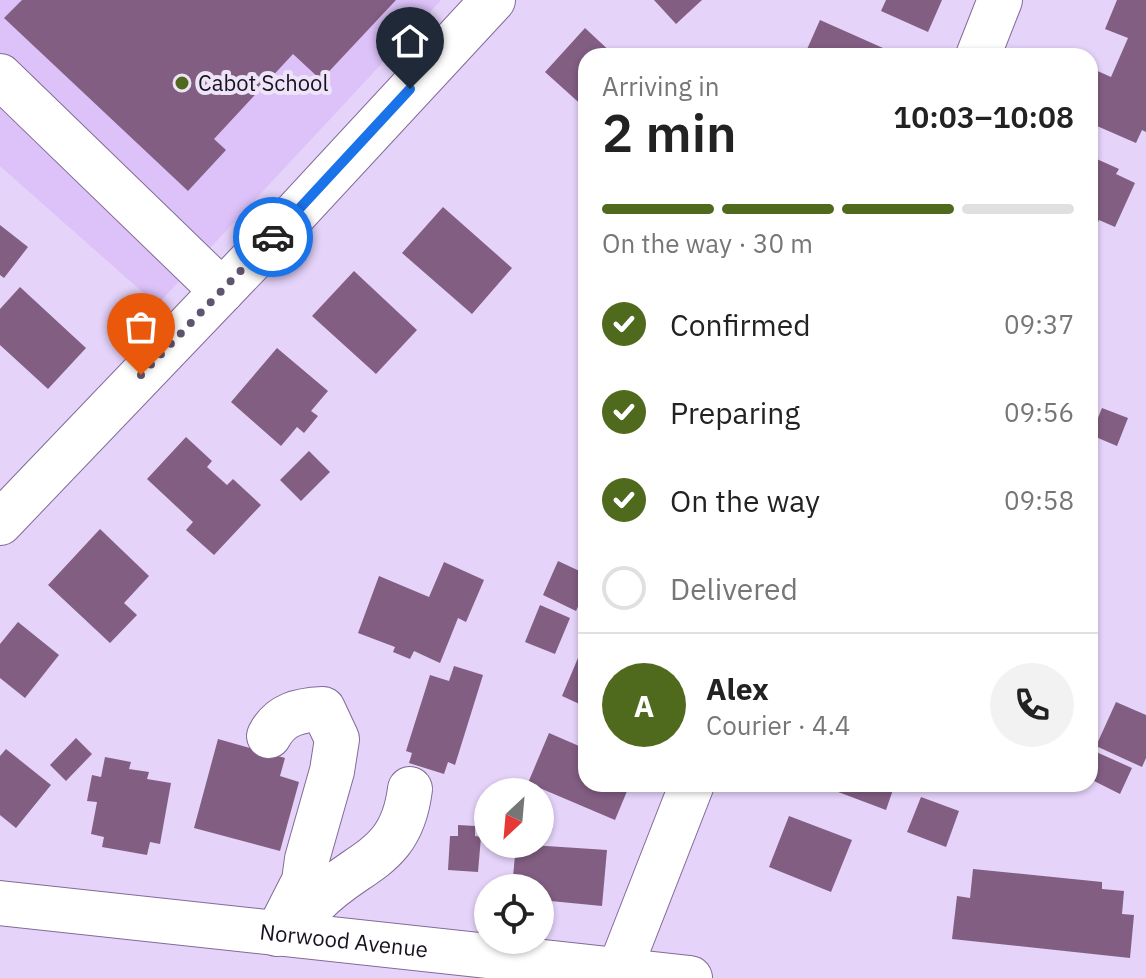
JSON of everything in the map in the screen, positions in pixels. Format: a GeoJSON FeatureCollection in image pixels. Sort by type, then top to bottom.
{"type":"FeatureCollection","features":[{"type":"Feature","properties":{"kind":"street"},"geometry":{"type":"LineString","coordinates":[[0,523],[222,291],[493,0]]}},
{"type":"Feature","properties":{"kind":"street"},"geometry":{"type":"LineString","coordinates":[[981,48],[1000,0]]}},
{"type":"Feature","properties":{"kind":"street"},"geometry":{"type":"LineString","coordinates":[[0,76],[222,291]]}},
{"type":"Feature","properties":{"kind":"street"},"geometry":{"type":"LineString","coordinates":[[269,736],[274,726],[289,715],[306,709],[323,709],[337,739],[304,881],[286,935]]}},
{"type":"Feature","properties":{"kind":"street"},"geometry":{"type":"LineString","coordinates":[[286,935],[315,903],[385,848],[399,831],[410,789]]}},
{"type":"Feature","properties":{"kind":"street"},"geometry":{"type":"LineString","coordinates":[[656,975],[690,792]]}},
{"type":"Feature","properties":{"kind":"street","name":"Norwood Avenue"},"geometry":{"type":"LineString","coordinates":[[0,903],[656,975]]}},
{"type":"Feature","properties":{"kind":"shaded area","name":"Cabot School"},"geometry":{"type":"Polygon","coordinates":[[[0,0],[441,0],[157,305],[0,166],[0,0]]]}},
{"type":"Feature","properties":{"kind":"building"},"geometry":{"type":"Polygon","coordinates":[[[22,0],[396,0],[321,80],[293,54],[214,139],[226,150],[188,191],[4,18],[22,0]]]}},
{"type":"Feature","properties":{"kind":"building"},"geometry":{"type":"Polygon","coordinates":[[[654,0],[702,0],[676,24],[654,0]]]}},
{"type":"Feature","properties":{"kind":"building"},"geometry":{"type":"Polygon","coordinates":[[[886,0],[942,0],[928,32],[881,11],[886,0]]]}},
{"type":"Feature","properties":{"kind":"building"},"geometry":{"type":"Polygon","coordinates":[[[1117,0],[1146,0],[1146,132],[1142,130],[1136,143],[1098,126],[1098,71],[1111,77],[1128,38],[1105,29],[1117,0]]]}},
{"type":"Feature","properties":{"kind":"building"},"geometry":{"type":"Polygon","coordinates":[[[820,20],[883,48],[808,48],[820,20]]]}},
{"type":"Feature","properties":{"kind":"building"},"geometry":{"type":"Polygon","coordinates":[[[585,28],[606,48],[578,48],[578,102],[545,72],[585,28]]]}},
{"type":"Feature","properties":{"kind":"building"},"geometry":{"type":"Polygon","coordinates":[[[1098,160],[1119,169],[1116,174],[1135,183],[1115,227],[1099,220],[1098,222],[1098,160]]]}},
{"type":"Feature","properties":{"kind":"building"},"geometry":{"type":"Polygon","coordinates":[[[443,207],[512,268],[472,314],[402,253],[443,207]]]}},
{"type":"Feature","properties":{"kind":"building"},"geometry":{"type":"Polygon","coordinates":[[[0,225],[28,247],[4,278],[0,275],[0,225]]]}},
{"type":"Feature","properties":{"kind":"building"},"geometry":{"type":"Polygon","coordinates":[[[354,271],[417,330],[376,374],[312,316],[354,271]]]}},
{"type":"Feature","properties":{"kind":"building"},"geometry":{"type":"Polygon","coordinates":[[[20,287],[86,348],[48,389],[0,345],[0,309],[20,287]]]}},
{"type":"Feature","properties":{"kind":"building"},"geometry":{"type":"Polygon","coordinates":[[[277,348],[328,391],[311,411],[318,416],[304,433],[297,427],[281,446],[231,402],[277,348]]]}},
{"type":"Feature","properties":{"kind":"building"},"geometry":{"type":"Polygon","coordinates":[[[1102,408],[1128,418],[1117,446],[1098,438],[1098,418],[1102,408]]]}},
{"type":"Feature","properties":{"kind":"building"},"geometry":{"type":"Polygon","coordinates":[[[186,437],[212,461],[207,467],[227,485],[233,479],[261,505],[214,555],[186,530],[193,522],[147,479],[186,437]]]}},
{"type":"Feature","properties":{"kind":"building"},"geometry":{"type":"Polygon","coordinates":[[[309,451],[330,472],[301,501],[280,480],[309,451]]]}},
{"type":"Feature","properties":{"kind":"building"},"geometry":{"type":"Polygon","coordinates":[[[100,529],[149,576],[124,603],[137,615],[110,643],[48,585],[100,529]]]}},
{"type":"Feature","properties":{"kind":"building"},"geometry":{"type":"Polygon","coordinates":[[[558,561],[578,570],[576,611],[543,595],[558,561]]]}},
{"type":"Feature","properties":{"kind":"building"},"geometry":{"type":"Polygon","coordinates":[[[444,562],[484,580],[466,622],[458,618],[440,663],[414,651],[410,659],[393,652],[395,647],[358,633],[379,576],[429,597],[444,562]]]}},
{"type":"Feature","properties":{"kind":"building"},"geometry":{"type":"Polygon","coordinates":[[[540,605],[570,618],[555,654],[525,642],[540,605]]]}},
{"type":"Feature","properties":{"kind":"building"},"geometry":{"type":"Polygon","coordinates":[[[18,622],[59,655],[25,698],[0,678],[0,644],[18,622]]]}},
{"type":"Feature","properties":{"kind":"building"},"geometry":{"type":"Polygon","coordinates":[[[578,658],[578,703],[562,696],[578,658]]]}},
{"type":"Feature","properties":{"kind":"building"},"geometry":{"type":"Polygon","coordinates":[[[454,666],[483,675],[455,765],[448,762],[444,774],[409,763],[412,753],[406,751],[430,675],[449,681],[454,666]]]}},
{"type":"Feature","properties":{"kind":"building"},"geometry":{"type":"Polygon","coordinates":[[[1116,702],[1146,715],[1146,758],[1142,767],[1098,747],[1116,702]]]}},
{"type":"Feature","properties":{"kind":"building"},"geometry":{"type":"Polygon","coordinates":[[[549,733],[578,746],[578,792],[627,792],[615,820],[554,794],[554,778],[530,778],[549,733]]]}},
{"type":"Feature","properties":{"kind":"building"},"geometry":{"type":"Polygon","coordinates":[[[76,738],[92,754],[66,781],[50,765],[76,738]]]}},
{"type":"Feature","properties":{"kind":"building"},"geometry":{"type":"Polygon","coordinates":[[[218,739],[285,758],[280,776],[299,782],[280,851],[194,828],[218,739]]]}},
{"type":"Feature","properties":{"kind":"building"},"geometry":{"type":"Polygon","coordinates":[[[6,749],[51,785],[16,828],[0,815],[0,756],[6,749]]]}},
{"type":"Feature","properties":{"kind":"building"},"geometry":{"type":"Polygon","coordinates":[[[1098,753],[1132,768],[1120,794],[1098,783],[1098,753]]]}},
{"type":"Feature","properties":{"kind":"building"},"geometry":{"type":"Polygon","coordinates":[[[105,757],[131,762],[129,769],[149,772],[147,779],[171,783],[160,844],[150,842],[147,855],[102,847],[104,837],[91,834],[97,802],[87,801],[92,775],[101,777],[105,757]]]}},
{"type":"Feature","properties":{"kind":"building"},"geometry":{"type":"Polygon","coordinates":[[[838,792],[892,792],[886,810],[838,792]]]}},
{"type":"Feature","properties":{"kind":"building"},"geometry":{"type":"Polygon","coordinates":[[[921,797],[959,811],[946,847],[907,832],[921,797]]]}},
{"type":"Feature","properties":{"kind":"building"},"geometry":{"type":"Polygon","coordinates":[[[789,816],[852,840],[831,892],[769,867],[789,816]]]}},
{"type":"Feature","properties":{"kind":"building"},"geometry":{"type":"Polygon","coordinates":[[[458,825],[474,826],[474,858],[479,858],[478,872],[448,870],[450,836],[458,836],[458,825]]]}},
{"type":"Feature","properties":{"kind":"building"},"geometry":{"type":"Polygon","coordinates":[[[554,847],[607,850],[602,906],[554,901],[554,874],[513,874],[515,858],[554,858],[554,847]]]}},
{"type":"Feature","properties":{"kind":"building"},"geometry":{"type":"Polygon","coordinates":[[[973,869],[1102,882],[1102,889],[1124,891],[1122,914],[1134,915],[1130,958],[952,939],[957,896],[970,898],[973,869]]]}},
{"type":"Feature","properties":{"kind":"way so far"},"geometry":{"type":"LineString","coordinates":[[141,375],[273,237]]}},
{"type":"Feature","properties":{"kind":"place","name":"Cabot School"},"geometry":{"type":"Point","coordinates":[182,83]}},
{"type":"Feature","properties":{"kind":"route"},"geometry":{"type":"LineString","coordinates":[[273,237],[410,89]]}}]}
